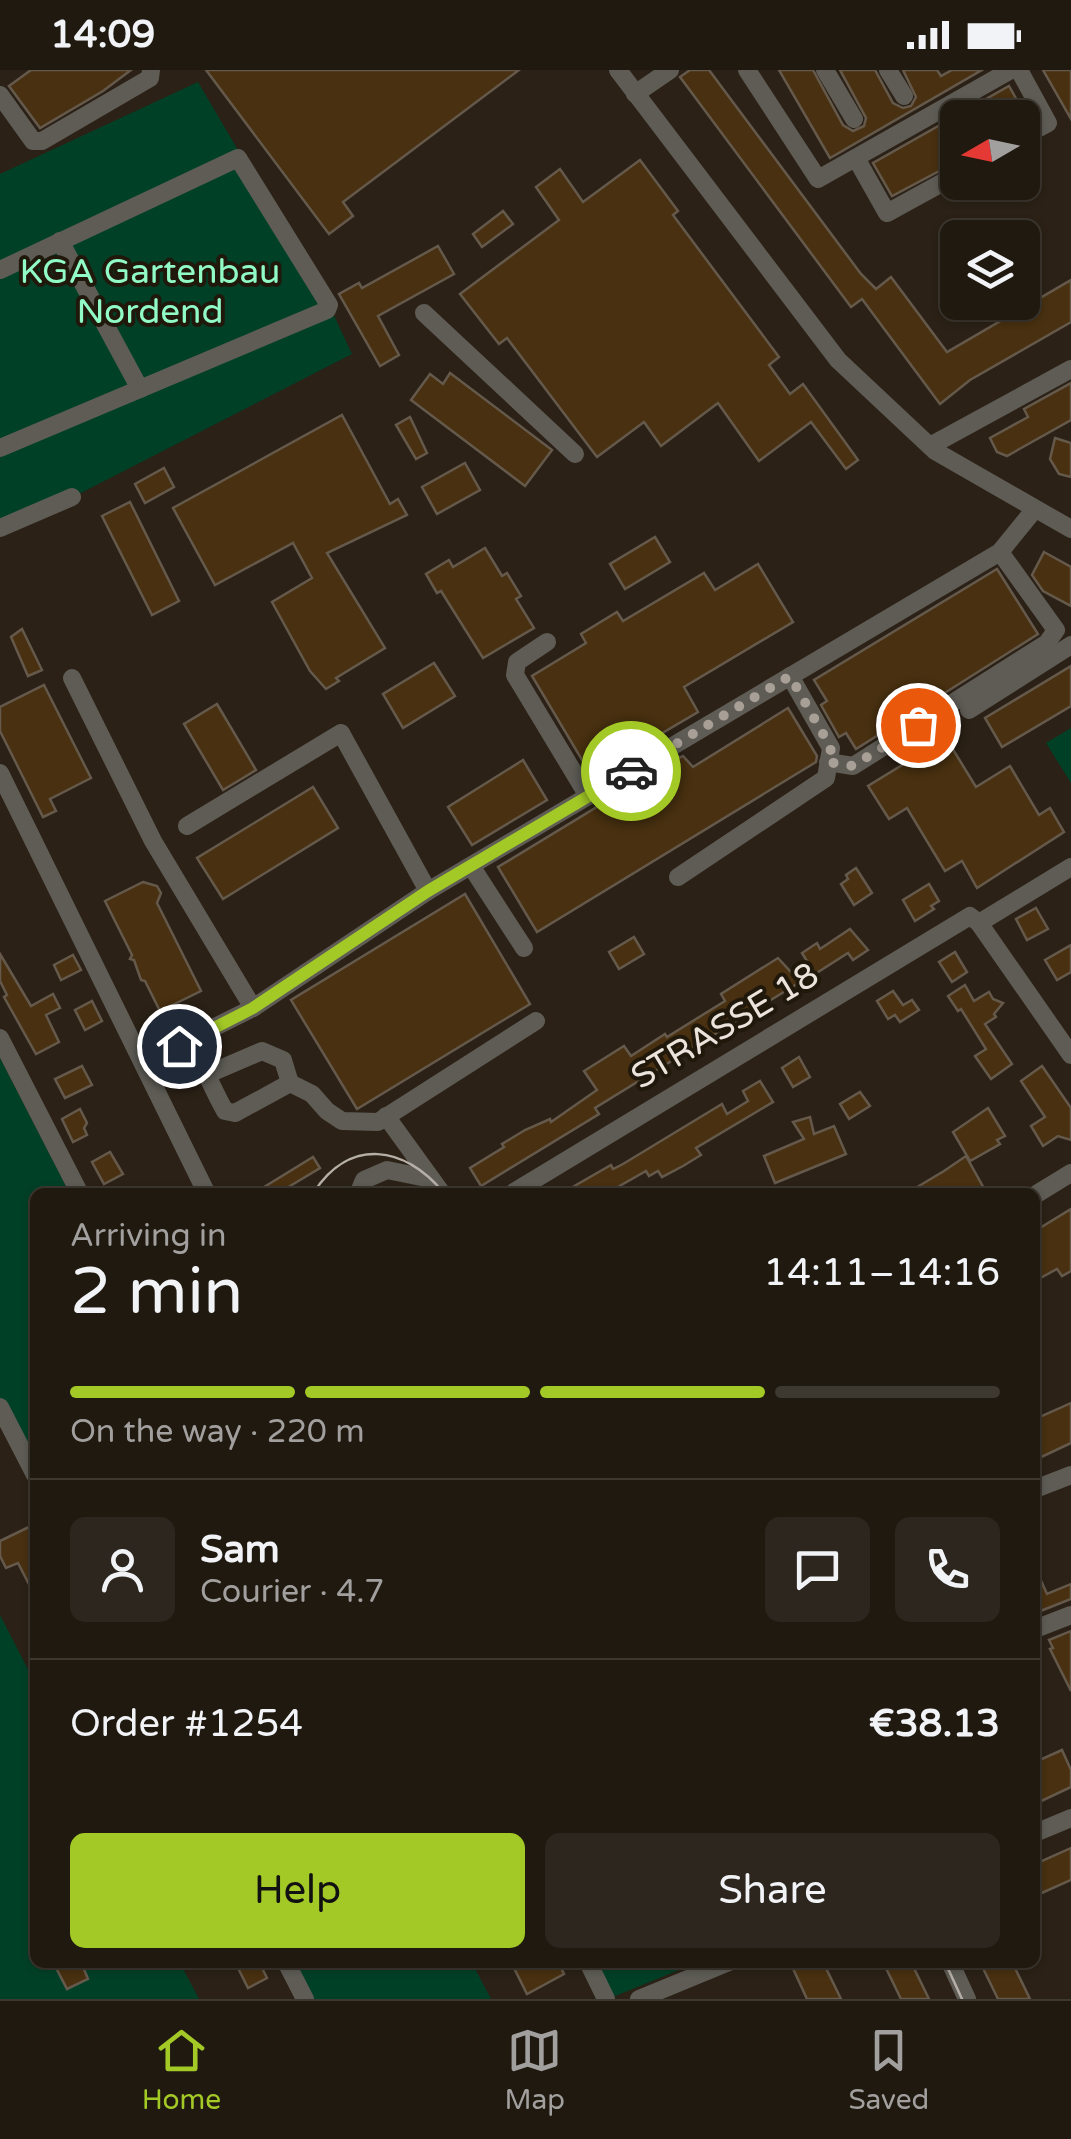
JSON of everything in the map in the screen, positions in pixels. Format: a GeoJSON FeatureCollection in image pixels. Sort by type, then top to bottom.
{"type":"FeatureCollection","features":[{"type":"Feature","properties":{"kind":"street"},"geometry":{"type":"LineString","coordinates":[[0,95],[33,140],[42,141],[150,78],[151,70]]}},
{"type":"Feature","properties":{"kind":"street"},"geometry":{"type":"LineString","coordinates":[[618,70],[838,360],[930,446],[1071,530]]}},
{"type":"Feature","properties":{"kind":"street"},"geometry":{"type":"LineString","coordinates":[[636,94],[670,70]]}},
{"type":"Feature","properties":{"kind":"street"},"geometry":{"type":"LineString","coordinates":[[746,70],[818,179],[1011,70]]}},
{"type":"Feature","properties":{"kind":"street"},"geometry":{"type":"LineString","coordinates":[[825,70],[854,119]]}},
{"type":"Feature","properties":{"kind":"street"},"geometry":{"type":"LineString","coordinates":[[888,70],[904,96]]}},
{"type":"Feature","properties":{"kind":"street"},"geometry":{"type":"LineString","coordinates":[[1019,70],[1036,100]]}},
{"type":"Feature","properties":{"kind":"street"},"geometry":{"type":"LineString","coordinates":[[1040,108],[1048,122],[1040,127]]}},
{"type":"Feature","properties":{"kind":"street"},"geometry":{"type":"LineString","coordinates":[[0,270],[238,158],[329,305],[327,310],[0,448]]}},
{"type":"Feature","properties":{"kind":"street"},"geometry":{"type":"LineString","coordinates":[[856,158],[887,213],[940,184]]}},
{"type":"Feature","properties":{"kind":"street"},"geometry":{"type":"LineString","coordinates":[[60,241],[140,390]]}},
{"type":"Feature","properties":{"kind":"street"},"geometry":{"type":"LineString","coordinates":[[424,313],[574,454]]}},
{"type":"Feature","properties":{"kind":"street"},"geometry":{"type":"LineString","coordinates":[[930,446],[1071,369]]}},
{"type":"Feature","properties":{"kind":"street"},"geometry":{"type":"LineString","coordinates":[[0,528],[72,497]]}},
{"type":"Feature","properties":{"kind":"street"},"geometry":{"type":"LineString","coordinates":[[290,1084],[235,1112],[226,1111],[185,1042],[253,1008],[428,891],[1000,552],[1034,510]]}},
{"type":"Feature","properties":{"kind":"street"},"geometry":{"type":"LineString","coordinates":[[828,762],[853,766],[1048,643],[1056,630],[1000,552]]}},
{"type":"Feature","properties":{"kind":"street"},"geometry":{"type":"LineString","coordinates":[[547,642],[517,662],[514,675],[588,796]]}},
{"type":"Feature","properties":{"kind":"street"},"geometry":{"type":"LineString","coordinates":[[969,710],[1071,645]]}},
{"type":"Feature","properties":{"kind":"street"},"geometry":{"type":"LineString","coordinates":[[678,877],[826,778],[831,748],[790,676]]}},
{"type":"Feature","properties":{"kind":"street"},"geometry":{"type":"LineString","coordinates":[[72,678],[153,841],[253,1008]]}},
{"type":"Feature","properties":{"kind":"street"},"geometry":{"type":"LineString","coordinates":[[187,826],[341,733],[428,891]]}},
{"type":"Feature","properties":{"kind":"street"},"geometry":{"type":"LineString","coordinates":[[0,773],[204,1188]]}},
{"type":"Feature","properties":{"kind":"street"},"geometry":{"type":"LineString","coordinates":[[470,866],[524,948]]}},
{"type":"Feature","properties":{"kind":"street","name":"STRASSE 18"},"geometry":{"type":"LineString","coordinates":[[521,1188],[974,920],[1071,867]]}},
{"type":"Feature","properties":{"kind":"street"},"geometry":{"type":"LineString","coordinates":[[974,920],[1071,1056]]}},
{"type":"Feature","properties":{"kind":"street"},"geometry":{"type":"LineString","coordinates":[[206,1074],[262,1051],[283,1060],[290,1084],[312,1094],[327,1112],[342,1121],[378,1122],[536,1021]]}},
{"type":"Feature","properties":{"kind":"street"},"geometry":{"type":"LineString","coordinates":[[0,1038],[77,1188]]}},
{"type":"Feature","properties":{"kind":"street"},"geometry":{"type":"LineString","coordinates":[[386,1116],[436,1186]]}},
{"type":"Feature","properties":{"kind":"street"},"geometry":{"type":"LineString","coordinates":[[361,1188],[364,1180],[382,1170],[436,1186]]}},
{"type":"Feature","properties":{"kind":"street"},"geometry":{"type":"LineString","coordinates":[[1040,1192],[1071,1173]]}},
{"type":"Feature","properties":{"kind":"street"},"geometry":{"type":"LineString","coordinates":[[0,1407],[30,1465]]}},
{"type":"Feature","properties":{"kind":"street"},"geometry":{"type":"LineString","coordinates":[[1040,1487],[1071,1475]]}},
{"type":"Feature","properties":{"kind":"street"},"geometry":{"type":"LineString","coordinates":[[1040,1628],[1071,1615]]}},
{"type":"Feature","properties":{"kind":"street"},"geometry":{"type":"LineString","coordinates":[[1040,1831],[1071,1818]]}},
{"type":"Feature","properties":{"kind":"street"},"geometry":{"type":"LineString","coordinates":[[289,1968],[305,1999]]}},
{"type":"Feature","properties":{"kind":"street"},"geometry":{"type":"LineString","coordinates":[[591,1968],[606,1999]]}},
{"type":"Feature","properties":{"kind":"street"},"geometry":{"type":"LineString","coordinates":[[639,1999],[714,1968]]}},
{"type":"Feature","properties":{"kind":"street"},"geometry":{"type":"LineString","coordinates":[[953,1968],[967,1999]]}},
{"type":"Feature","properties":{"kind":"green space","name":"KGA Gartenbau Nordend"},"geometry":{"type":"Polygon","coordinates":[[[198,82],[329,305],[352,354],[79,494],[0,526],[0,174],[198,82]]]}},
{"type":"Feature","properties":{"kind":"green space"},"geometry":{"type":"Polygon","coordinates":[[[1071,728],[1071,783],[1046,743],[1071,728]]]}},
{"type":"Feature","properties":{"kind":"green space"},"geometry":{"type":"Polygon","coordinates":[[[0,1058],[67,1188],[30,1188],[30,1465],[0,1407],[0,1058]]]}},
{"type":"Feature","properties":{"kind":"green space"},"geometry":{"type":"Polygon","coordinates":[[[0,1615],[30,1673],[30,1968],[183,1968],[199,1999],[0,1999],[0,1615]]]}},
{"type":"Feature","properties":{"kind":"green space"},"geometry":{"type":"Polygon","coordinates":[[[289,1968],[475,1968],[491,1999],[305,1999],[289,1968]]]}},
{"type":"Feature","properties":{"kind":"green space"},"geometry":{"type":"Polygon","coordinates":[[[597,1968],[684,1968],[613,1997],[597,1968]]]}},
{"type":"Feature","properties":{"kind":"building"},"geometry":{"type":"Polygon","coordinates":[[[31,70],[131,70],[40,128],[9,86],[31,70]]]}},
{"type":"Feature","properties":{"kind":"building"},"geometry":{"type":"Polygon","coordinates":[[[206,70],[519,70],[343,202],[353,216],[329,234],[206,70]]]}},
{"type":"Feature","properties":{"kind":"building"},"geometry":{"type":"Polygon","coordinates":[[[690,70],[709,70],[861,274],[876,289],[891,277],[947,352],[1002,320],[1040,320],[1040,298],[1071,280],[1071,322],[970,380],[940,404],[862,299],[851,307],[680,77],[690,70]]]}},
{"type":"Feature","properties":{"kind":"building"},"geometry":{"type":"Polygon","coordinates":[[[779,70],[813,70],[843,125],[853,131],[864,126],[866,118],[840,70],[875,70],[893,103],[903,108],[911,106],[916,97],[903,70],[937,70],[941,76],[952,70],[982,70],[830,158],[779,70]]]}},
{"type":"Feature","properties":{"kind":"building"},"geometry":{"type":"Polygon","coordinates":[[[1043,70],[1071,70],[1071,119],[1043,70]]]}},
{"type":"Feature","properties":{"kind":"building"},"geometry":{"type":"Polygon","coordinates":[[[1009,86],[1017,100],[984,100],[1009,86]]]}},
{"type":"Feature","properties":{"kind":"building"},"geometry":{"type":"Polygon","coordinates":[[[940,125],[940,171],[892,196],[873,163],[940,125]]]}},
{"type":"Feature","properties":{"kind":"building"},"geometry":{"type":"Polygon","coordinates":[[[640,160],[678,211],[673,215],[779,357],[769,365],[790,394],[803,384],[858,460],[846,469],[811,422],[759,461],[718,403],[661,446],[644,422],[597,457],[507,338],[499,344],[460,294],[559,220],[536,187],[560,169],[583,202],[640,160]]]}},
{"type":"Feature","properties":{"kind":"building"},"geometry":{"type":"Polygon","coordinates":[[[503,211],[513,224],[482,247],[473,234],[503,211]]]}},
{"type":"Feature","properties":{"kind":"building"},"geometry":{"type":"Polygon","coordinates":[[[438,246],[454,274],[378,316],[399,355],[380,366],[339,294],[359,283],[362,288],[438,246]]]}},
{"type":"Feature","properties":{"kind":"building"},"geometry":{"type":"Polygon","coordinates":[[[450,373],[552,450],[525,486],[411,400],[430,374],[443,384],[450,373]]]}},
{"type":"Feature","properties":{"kind":"building"},"geometry":{"type":"Polygon","coordinates":[[[1071,383],[1071,420],[1007,456],[997,452],[990,438],[1028,417],[1024,409],[1071,383]]]}},
{"type":"Feature","properties":{"kind":"building"},"geometry":{"type":"Polygon","coordinates":[[[342,415],[390,504],[398,499],[407,515],[327,553],[385,648],[336,678],[339,681],[326,689],[310,671],[272,602],[312,578],[293,543],[215,585],[173,508],[342,415]]]}},
{"type":"Feature","properties":{"kind":"building"},"geometry":{"type":"Polygon","coordinates":[[[410,417],[427,453],[416,459],[396,425],[410,417]]]}},
{"type":"Feature","properties":{"kind":"building"},"geometry":{"type":"Polygon","coordinates":[[[1055,438],[1071,443],[1071,477],[1059,474],[1050,459],[1055,438]]]}},
{"type":"Feature","properties":{"kind":"building"},"geometry":{"type":"Polygon","coordinates":[[[465,463],[480,490],[437,514],[422,487],[465,463]]]}},
{"type":"Feature","properties":{"kind":"building"},"geometry":{"type":"Polygon","coordinates":[[[164,468],[174,487],[145,503],[135,484],[164,468]]]}},
{"type":"Feature","properties":{"kind":"building"},"geometry":{"type":"Polygon","coordinates":[[[130,502],[179,601],[152,615],[102,516],[130,502]]]}},
{"type":"Feature","properties":{"kind":"building"},"geometry":{"type":"Polygon","coordinates":[[[655,537],[670,562],[625,589],[610,564],[655,537]]]}},
{"type":"Feature","properties":{"kind":"building"},"geometry":{"type":"Polygon","coordinates":[[[485,548],[502,576],[507,573],[521,596],[516,599],[534,628],[483,658],[426,574],[449,560],[453,567],[485,548]]]}},
{"type":"Feature","properties":{"kind":"building"},"geometry":{"type":"Polygon","coordinates":[[[1044,552],[1071,567],[1071,606],[1043,591],[1032,575],[1044,552]]]}},
{"type":"Feature","properties":{"kind":"building"},"geometry":{"type":"Polygon","coordinates":[[[758,564],[793,622],[684,687],[698,712],[591,775],[532,676],[586,643],[581,634],[617,612],[623,621],[704,573],[715,590],[758,564]]]}},
{"type":"Feature","properties":{"kind":"building"},"geometry":{"type":"Polygon","coordinates":[[[997,569],[1038,634],[856,749],[846,733],[839,737],[821,705],[827,701],[814,680],[997,569]]]}},
{"type":"Feature","properties":{"kind":"building"},"geometry":{"type":"Polygon","coordinates":[[[22,629],[42,670],[28,676],[11,637],[22,629]]]}},
{"type":"Feature","properties":{"kind":"building"},"geometry":{"type":"Polygon","coordinates":[[[434,663],[455,696],[403,728],[383,694],[434,663]]]}},
{"type":"Feature","properties":{"kind":"building"},"geometry":{"type":"Polygon","coordinates":[[[1071,666],[1071,706],[1002,747],[985,718],[1071,666]]]}},
{"type":"Feature","properties":{"kind":"building"},"geometry":{"type":"Polygon","coordinates":[[[44,685],[91,778],[50,799],[56,811],[43,817],[0,731],[0,707],[44,685]]]}},
{"type":"Feature","properties":{"kind":"building"},"geometry":{"type":"Polygon","coordinates":[[[217,704],[256,770],[223,790],[184,724],[217,704]]]}},
{"type":"Feature","properties":{"kind":"building"},"geometry":{"type":"Polygon","coordinates":[[[788,708],[817,756],[816,762],[537,932],[498,867],[674,760],[683,756],[693,767],[788,708]]]}},
{"type":"Feature","properties":{"kind":"building"},"geometry":{"type":"Polygon","coordinates":[[[946,738],[976,787],[1010,766],[1039,815],[1050,808],[1064,832],[977,888],[962,861],[945,871],[907,808],[889,819],[868,786],[946,738]]]}},
{"type":"Feature","properties":{"kind":"building"},"geometry":{"type":"Polygon","coordinates":[[[523,760],[547,800],[472,845],[448,807],[523,760]]]}},
{"type":"Feature","properties":{"kind":"building"},"geometry":{"type":"Polygon","coordinates":[[[313,787],[338,828],[223,899],[197,858],[313,787]]]}},
{"type":"Feature","properties":{"kind":"building"},"geometry":{"type":"Polygon","coordinates":[[[856,868],[872,893],[854,905],[841,884],[856,868]]]}},
{"type":"Feature","properties":{"kind":"building"},"geometry":{"type":"Polygon","coordinates":[[[143,882],[157,886],[161,893],[157,903],[201,991],[160,1011],[130,959],[132,955],[105,901],[143,882]]]}},
{"type":"Feature","properties":{"kind":"building"},"geometry":{"type":"Polygon","coordinates":[[[929,884],[939,901],[915,921],[903,900],[929,884]]]}},
{"type":"Feature","properties":{"kind":"building"},"geometry":{"type":"Polygon","coordinates":[[[465,894],[530,1004],[357,1109],[291,1000],[465,894]]]}},
{"type":"Feature","properties":{"kind":"building"},"geometry":{"type":"Polygon","coordinates":[[[1036,908],[1048,929],[1027,940],[1016,919],[1036,908]]]}},
{"type":"Feature","properties":{"kind":"building"},"geometry":{"type":"Polygon","coordinates":[[[850,929],[868,950],[853,960],[848,953],[815,974],[802,953],[817,943],[820,949],[850,929]]]}},
{"type":"Feature","properties":{"kind":"building"},"geometry":{"type":"Polygon","coordinates":[[[634,937],[644,954],[619,969],[609,952],[634,937]]]}},
{"type":"Feature","properties":{"kind":"building"},"geometry":{"type":"Polygon","coordinates":[[[1071,945],[1071,972],[1057,980],[1045,960],[1071,945]]]}},
{"type":"Feature","properties":{"kind":"building"},"geometry":{"type":"Polygon","coordinates":[[[955,952],[967,972],[952,982],[939,962],[955,952]]]}},
{"type":"Feature","properties":{"kind":"building"},"geometry":{"type":"Polygon","coordinates":[[[0,954],[31,1006],[53,994],[60,1008],[46,1015],[59,1042],[36,1054],[4,997],[7,995],[0,981],[0,954]]]}},
{"type":"Feature","properties":{"kind":"building"},"geometry":{"type":"Polygon","coordinates":[[[73,955],[81,970],[61,980],[54,965],[73,955]]]}},
{"type":"Feature","properties":{"kind":"building"},"geometry":{"type":"Polygon","coordinates":[[[778,958],[800,982],[595,1108],[599,1114],[481,1186],[470,1168],[504,1147],[502,1144],[525,1130],[550,1119],[551,1122],[597,1090],[584,1071],[624,1046],[631,1056],[665,1034],[667,1037],[725,1001],[721,994],[778,958]]]}},
{"type":"Feature","properties":{"kind":"building"},"geometry":{"type":"Polygon","coordinates":[[[965,985],[974,1001],[989,992],[993,999],[1003,1003],[994,1014],[996,1017],[985,1024],[1012,1064],[991,1079],[975,1056],[986,1049],[948,996],[965,985]]]}},
{"type":"Feature","properties":{"kind":"building"},"geometry":{"type":"Polygon","coordinates":[[[893,991],[903,1005],[912,1000],[919,1010],[900,1022],[895,1015],[888,1019],[877,1001],[893,991]]]}},
{"type":"Feature","properties":{"kind":"building"},"geometry":{"type":"Polygon","coordinates":[[[92,1001],[102,1021],[85,1030],[75,1010],[92,1001]]]}},
{"type":"Feature","properties":{"kind":"building"},"geometry":{"type":"Polygon","coordinates":[[[799,1057],[810,1077],[793,1087],[782,1068],[799,1057]]]}},
{"type":"Feature","properties":{"kind":"building"},"geometry":{"type":"Polygon","coordinates":[[[82,1066],[92,1085],[65,1098],[55,1079],[82,1066]]]}},
{"type":"Feature","properties":{"kind":"building"},"geometry":{"type":"Polygon","coordinates":[[[1042,1066],[1071,1108],[1071,1140],[1058,1136],[1043,1146],[1031,1126],[1045,1117],[1021,1081],[1042,1066]]]}},
{"type":"Feature","properties":{"kind":"building"},"geometry":{"type":"Polygon","coordinates":[[[760,1081],[773,1102],[696,1148],[701,1155],[683,1166],[662,1177],[658,1171],[649,1176],[646,1171],[616,1188],[571,1188],[611,1165],[613,1169],[623,1164],[722,1104],[727,1114],[748,1101],[743,1091],[760,1081]]]}},
{"type":"Feature","properties":{"kind":"building"},"geometry":{"type":"Polygon","coordinates":[[[860,1092],[870,1106],[849,1119],[840,1104],[860,1092]]]}},
{"type":"Feature","properties":{"kind":"building"},"geometry":{"type":"Polygon","coordinates":[[[988,1108],[1005,1136],[997,1140],[1000,1144],[970,1161],[953,1132],[988,1108]]]}},
{"type":"Feature","properties":{"kind":"building"},"geometry":{"type":"Polygon","coordinates":[[[80,1109],[87,1123],[87,1135],[73,1142],[62,1119],[80,1109]]]}},
{"type":"Feature","properties":{"kind":"building"},"geometry":{"type":"Polygon","coordinates":[[[810,1117],[814,1134],[834,1126],[846,1154],[775,1183],[764,1156],[804,1139],[793,1122],[810,1117]]]}},
{"type":"Feature","properties":{"kind":"building"},"geometry":{"type":"Polygon","coordinates":[[[110,1152],[123,1174],[104,1184],[92,1162],[110,1152]]]}},
{"type":"Feature","properties":{"kind":"building"},"geometry":{"type":"Polygon","coordinates":[[[966,1156],[984,1188],[916,1188],[966,1156]]]}},
{"type":"Feature","properties":{"kind":"building"},"geometry":{"type":"Polygon","coordinates":[[[313,1157],[320,1168],[287,1188],[263,1188],[313,1157]]]}},
{"type":"Feature","properties":{"kind":"building"},"geometry":{"type":"Polygon","coordinates":[[[1071,1209],[1071,1271],[1062,1276],[1057,1269],[1040,1278],[1040,1228],[1071,1209]]]}},
{"type":"Feature","properties":{"kind":"building"},"geometry":{"type":"Polygon","coordinates":[[[1071,1403],[1071,1443],[1040,1458],[1040,1417],[1071,1403]]]}},
{"type":"Feature","properties":{"kind":"building"},"geometry":{"type":"Polygon","coordinates":[[[29,1527],[30,1586],[18,1563],[6,1568],[0,1556],[0,1541],[29,1527]]]}},
{"type":"Feature","properties":{"kind":"building"},"geometry":{"type":"Polygon","coordinates":[[[1040,1578],[1047,1594],[1071,1584],[1071,1599],[1040,1611],[1040,1578]]]}},
{"type":"Feature","properties":{"kind":"building"},"geometry":{"type":"Polygon","coordinates":[[[1071,1631],[1071,1691],[1049,1640],[1071,1631]]]}},
{"type":"Feature","properties":{"kind":"building"},"geometry":{"type":"Polygon","coordinates":[[[1062,1750],[1071,1770],[1071,1787],[1040,1802],[1040,1760],[1062,1750]]]}},
{"type":"Feature","properties":{"kind":"building"},"geometry":{"type":"Polygon","coordinates":[[[1071,1848],[1071,1880],[1040,1894],[1040,1862],[1071,1848]]]}},
{"type":"Feature","properties":{"kind":"building"},"geometry":{"type":"Polygon","coordinates":[[[56,1968],[83,1968],[88,1979],[67,1989],[56,1968]]]}},
{"type":"Feature","properties":{"kind":"building"},"geometry":{"type":"Polygon","coordinates":[[[238,1968],[262,1968],[267,1978],[248,1988],[238,1968]]]}},
{"type":"Feature","properties":{"kind":"building"},"geometry":{"type":"Polygon","coordinates":[[[514,1968],[561,1968],[564,1974],[527,1994],[514,1968]]]}},
{"type":"Feature","properties":{"kind":"building"},"geometry":{"type":"Polygon","coordinates":[[[793,1968],[826,1968],[841,1999],[807,1999],[793,1968]]]}},
{"type":"Feature","properties":{"kind":"building"},"geometry":{"type":"Polygon","coordinates":[[[886,1968],[914,1968],[929,1999],[901,1999],[886,1968]]]}},
{"type":"Feature","properties":{"kind":"building"},"geometry":{"type":"Polygon","coordinates":[[[983,1968],[1015,1968],[1030,1999],[998,1999],[983,1968]]]}},
{"type":"Feature","properties":{"kind":"tram line"},"geometry":{"type":"LineString","coordinates":[[317,1188],[344,1162],[378,1154],[412,1165],[439,1188]]}},
{"type":"Feature","properties":{"kind":"tram line"},"geometry":{"type":"LineString","coordinates":[[948,1968],[962,1999]]}},
{"type":"Feature","properties":{"kind":"way so far"},"geometry":{"type":"LineString","coordinates":[[631,771],[790,676],[831,748],[828,762],[853,766],[918,725]]}},
{"type":"Feature","properties":{"kind":"route"},"geometry":{"type":"LineString","coordinates":[[179,1046],[253,1008],[428,891],[631,771]]}}]}
